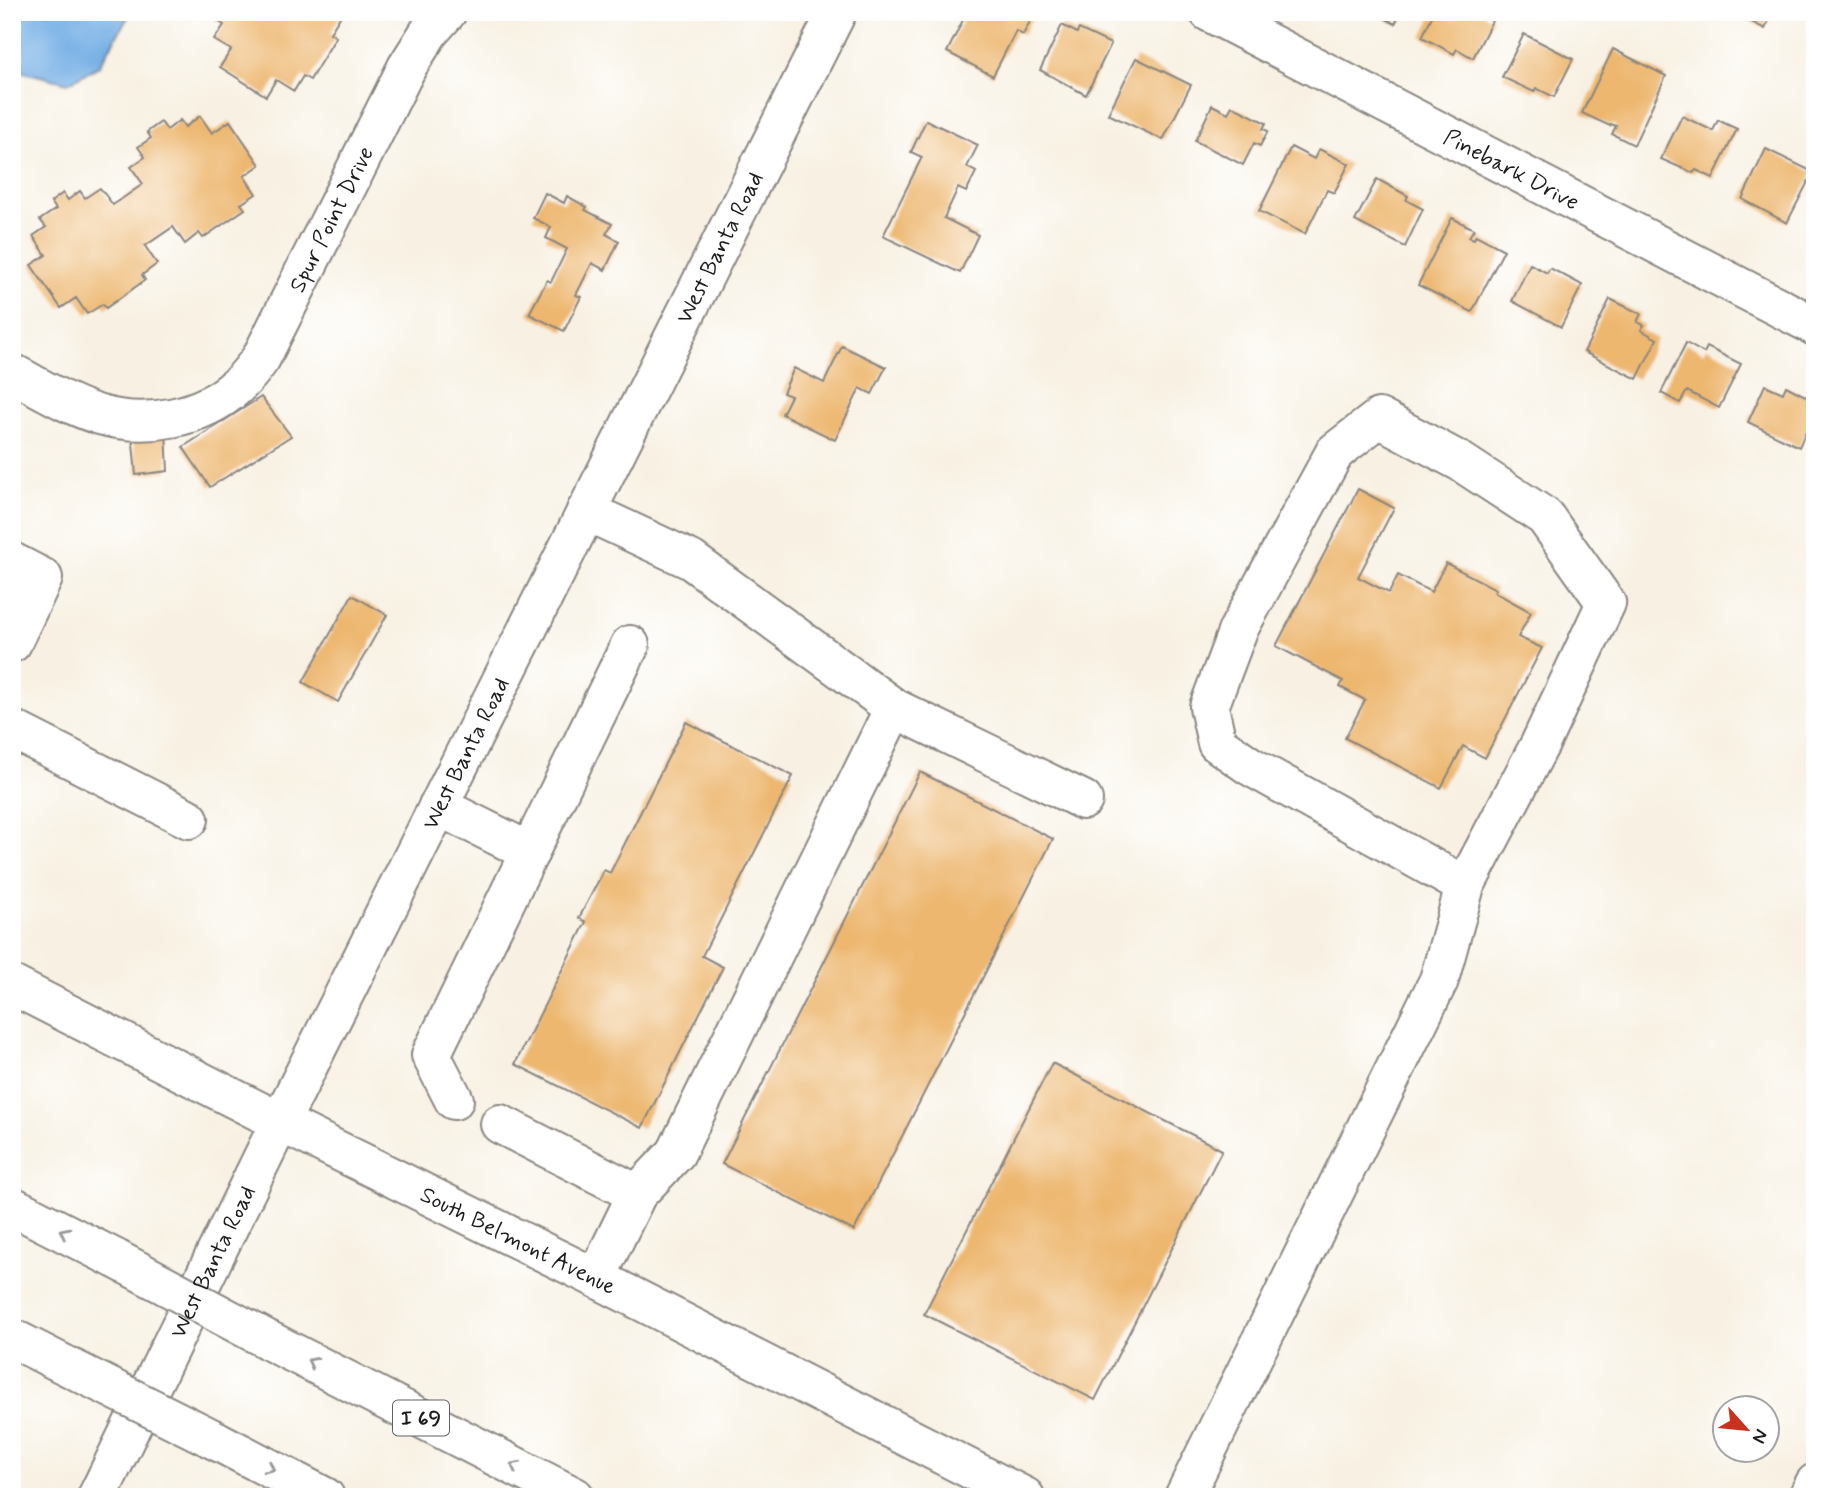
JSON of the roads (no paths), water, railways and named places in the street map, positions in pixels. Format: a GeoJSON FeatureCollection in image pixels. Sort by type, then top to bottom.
{"type":"FeatureCollection","features":[{"type":"Feature","properties":{"kind":"main road","name":"Spur Point Drive"},"geometry":{"type":"LineString","coordinates":[[12,373],[102,415],[152,421],[169,419],[200,409],[234,388],[261,358],[407,67],[429,32],[447,12]]}},
{"type":"Feature","properties":{"kind":"main road","name":"West Banta Road"},"geometry":{"type":"LineString","coordinates":[[97,1497],[280,1122],[837,12]]}},
{"type":"Feature","properties":{"kind":"main road","name":"Pinebark Drive"},"geometry":{"type":"LineString","coordinates":[[1209,12],[1815,326]]}},
{"type":"Feature","properties":{"kind":"main road"},"geometry":{"type":"LineString","coordinates":[[1184,1497],[1438,980],[1465,886],[1540,744],[1606,603],[1545,517],[1461,462],[1379,418],[1335,452],[1237,630],[1209,707],[1217,743],[1239,759],[1465,886]]}},
{"type":"Feature","properties":{"kind":"main road"},"geometry":{"type":"LineString","coordinates":[[586,511],[691,560],[894,708],[1083,800]]}},
{"type":"Feature","properties":{"kind":"main road"},"geometry":{"type":"LineString","coordinates":[[12,562],[43,578],[12,643]]}},
{"type":"Feature","properties":{"kind":"main road"},"geometry":{"type":"LineString","coordinates":[[454,1100],[431,1055],[630,645]]}},
{"type":"Feature","properties":{"kind":"main road"},"geometry":{"type":"LineString","coordinates":[[596,1278],[637,1194],[676,1153],[894,708]]}},
{"type":"Feature","properties":{"kind":"main road"},"geometry":{"type":"LineString","coordinates":[[12,729],[189,819]]}},
{"type":"Feature","properties":{"kind":"main road"},"geometry":{"type":"LineString","coordinates":[[438,806],[530,852]]}},
{"type":"Feature","properties":{"kind":"main road","name":"South Belmont Avenue"},"geometry":{"type":"LineString","coordinates":[[12,985],[1025,1497]]}},
{"type":"Feature","properties":{"kind":"main road"},"geometry":{"type":"LineString","coordinates":[[500,1124],[637,1194]]}},
{"type":"Feature","properties":{"kind":"main road","name":"I 69"},"geometry":{"type":"LineString","coordinates":[[12,1206],[575,1497]]}},
{"type":"Feature","properties":{"kind":"main road"},"geometry":{"type":"LineString","coordinates":[[12,1338],[325,1497]]}},
{"type":"Feature","properties":{"kind":"main road"},"geometry":{"type":"LineString","coordinates":[[1808,1497],[1815,1483]]}},
{"type":"Feature","properties":{"kind":"water"},"geometry":{"type":"Polygon","coordinates":[[[12,12],[131,12],[99,66],[68,83],[12,69],[12,12]]]}}]}
